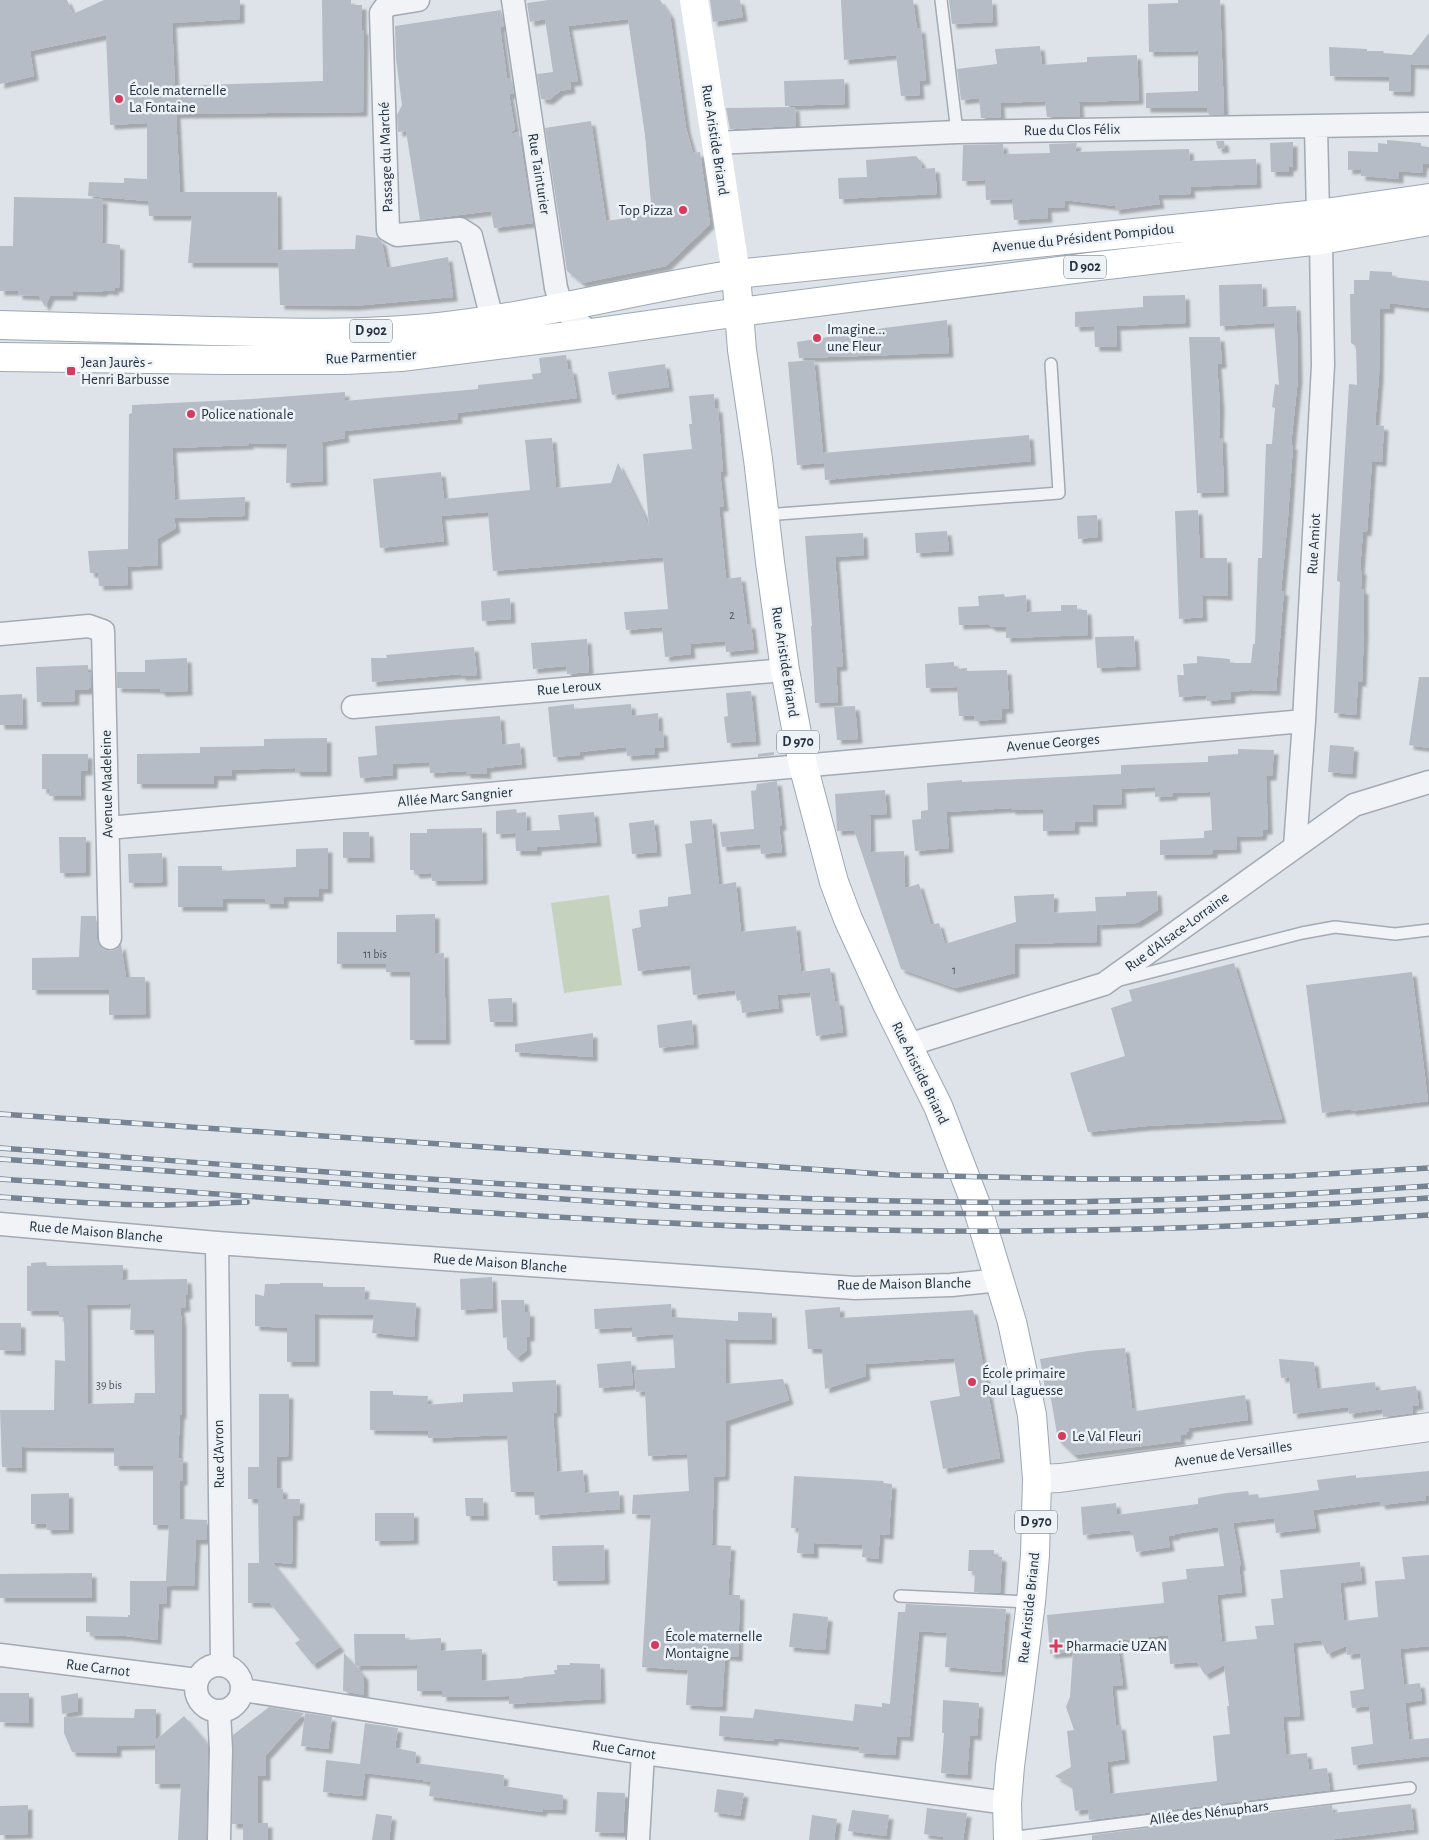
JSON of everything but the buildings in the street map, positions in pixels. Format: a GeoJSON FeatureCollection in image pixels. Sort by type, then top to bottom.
{"type":"FeatureCollection","features":[{"type":"Feature","properties":{"kind":"main road","name":"Rue Aristide Briand"},"geometry":{"type":"LineString","coordinates":[[693,2],[733,246],[742,350],[785,670],[803,765],[834,882],[848,919],[938,1106],[955,1146],[978,1210],[1012,1322],[1032,1415],[1037,1479],[1035,1555],[1031,1602],[1010,1766],[1007,1803],[1008,1839]]}},
{"type":"Feature","properties":{"kind":"main road","name":"Avenue du Président Pompidou"},"geometry":{"type":"LineString","coordinates":[[736,274],[1318,214],[1429,198]]}},
{"type":"Feature","properties":{"kind":"main road","name":"Avenue du Président Pompidou"},"geometry":{"type":"LineString","coordinates":[[740,312],[1090,266],[1321,240],[1429,221]]}},
{"type":"Feature","properties":{"kind":"main road"},"geometry":{"type":"LineString","coordinates":[[740,312],[768,289],[871,277],[960,251]]}},
{"type":"Feature","properties":{"kind":"main road","name":"Rue Parmentier"},"geometry":{"type":"LineString","coordinates":[[0,357],[345,360],[401,357],[520,342],[552,327],[577,321],[689,281],[736,274]]}},
{"type":"Feature","properties":{"kind":"main road","name":"Rue Parmentier"},"geometry":{"type":"LineString","coordinates":[[0,325],[239,332],[333,332],[438,327],[492,319],[577,321],[696,318],[740,312]]}},
{"type":"Feature","properties":{"kind":"main road"},"geometry":{"type":"LineString","coordinates":[[696,318],[709,325],[742,350]]}},
{"type":"Feature","properties":{"kind":"street","name":"Passage du Marché"},"geometry":{"type":"LineString","coordinates":[[418,0],[386,6],[381,13],[388,230],[397,235],[460,229],[471,236],[492,319]]}},
{"type":"Feature","properties":{"kind":"street","name":"Rue Tainturier"},"geometry":{"type":"LineString","coordinates":[[513,0],[556,288],[577,321]]}},
{"type":"Feature","properties":{"kind":"street","name":"Rue du Clos Félix"},"geometry":{"type":"LineString","coordinates":[[715,143],[957,132],[1429,124]]}},
{"type":"Feature","properties":{"kind":"street"},"geometry":{"type":"LineString","coordinates":[[1316,127],[1318,214]]}},
{"type":"Feature","properties":{"kind":"street","name":"Rue Amiot"},"geometry":{"type":"LineString","coordinates":[[1295,847],[1304,721],[1323,365],[1321,240]]}},
{"type":"Feature","properties":{"kind":"street","name":"Avenue Madeleine"},"geometry":{"type":"LineString","coordinates":[[0,634],[89,626],[104,631],[110,938]]}},
{"type":"Feature","properties":{"kind":"street","name":"Rue Leroux"},"geometry":{"type":"LineString","coordinates":[[353,707],[785,670]]}},
{"type":"Feature","properties":{"kind":"street","name":"Avenue Georges"},"geometry":{"type":"LineString","coordinates":[[803,765],[1304,721]]}},
{"type":"Feature","properties":{"kind":"street","name":"Allée Marc Sangnier"},"geometry":{"type":"LineString","coordinates":[[108,828],[803,765]]}},
{"type":"Feature","properties":{"kind":"street","name":"Rue d'Alsace-Lorraine"},"geometry":{"type":"LineString","coordinates":[[908,1045],[1104,984],[1354,805],[1429,782]]}},
{"type":"Feature","properties":{"kind":"street","name":"Rue de Maison Blanche"},"geometry":{"type":"LineString","coordinates":[[0,1224],[217,1243],[855,1288],[951,1285],[1000,1280]]}},
{"type":"Feature","properties":{"kind":"street","name":"Rue d'Avron"},"geometry":{"type":"LineString","coordinates":[[217,1243],[222,1664]]}},
{"type":"Feature","properties":{"kind":"street","name":"Avenue de Versailles"},"geometry":{"type":"LineString","coordinates":[[1037,1479],[1060,1478],[1429,1427]]}},
{"type":"Feature","properties":{"kind":"street","name":"Rue Carnot"},"geometry":{"type":"LineString","coordinates":[[0,1655],[197,1680]]}},
{"type":"Feature","properties":{"kind":"street"},"geometry":{"type":"LineString","coordinates":[[222,1664],[235,1670],[242,1683],[242,1690],[241,1697],[232,1707],[219,1711],[205,1707],[200,1701],[197,1694],[197,1680],[207,1668],[222,1664]]}},
{"type":"Feature","properties":{"kind":"street","name":"Rue Carnot"},"geometry":{"type":"LineString","coordinates":[[242,1690],[642,1752],[1007,1803]]}},
{"type":"Feature","properties":{"kind":"street"},"geometry":{"type":"LineString","coordinates":[[219,1711],[221,1750],[219,1840]]}},
{"type":"Feature","properties":{"kind":"street"},"geometry":{"type":"LineString","coordinates":[[638,1840],[642,1752]]}},
{"type":"Feature","properties":{"kind":"lane"},"geometry":{"type":"LineString","coordinates":[[940,0],[957,132]]}},
{"type":"Feature","properties":{"kind":"lane"},"geometry":{"type":"LineString","coordinates":[[765,515],[1059,493],[1051,364]]}},
{"type":"Feature","properties":{"kind":"lane"},"geometry":{"type":"LineString","coordinates":[[1104,984],[1302,933],[1335,927],[1395,934],[1429,930]]}},
{"type":"Feature","properties":{"kind":"lane"},"geometry":{"type":"LineString","coordinates":[[900,1596],[1031,1602]]}},
{"type":"Feature","properties":{"kind":"lane","name":"Allée des Nénuphars"},"geometry":{"type":"LineString","coordinates":[[1008,1839],[1410,1788]]}},
{"type":"Feature","properties":{"kind":"green space"},"geometry":{"type":"Polygon","coordinates":[[[609,895],[622,985],[564,993],[551,903],[609,895]]]}},
{"type":"Feature","properties":{"kind":"railway"},"geometry":{"type":"LineString","coordinates":[[0,1114],[896,1175],[1173,1179],[1292,1176],[1429,1168]]}},
{"type":"Feature","properties":{"kind":"railway"},"geometry":{"type":"LineString","coordinates":[[0,1148],[477,1182],[716,1195],[835,1199],[955,1202],[1133,1201],[1429,1186]]}},
{"type":"Feature","properties":{"kind":"railway"},"geometry":{"type":"LineString","coordinates":[[0,1159],[642,1205],[794,1211],[1066,1213],[1248,1208],[1429,1198]]}},
{"type":"Feature","properties":{"kind":"railway"},"geometry":{"type":"LineString","coordinates":[[0,1179],[598,1219],[876,1230],[1034,1231],[1192,1228],[1429,1215]]}},
{"type":"Feature","properties":{"kind":"railway"},"geometry":{"type":"LineString","coordinates":[[0,1197],[136,1205],[247,1202]]}},
{"type":"Feature","properties":{"kind":"place","name":"École maternelle La Fontaine"},"geometry":{"type":"Point","coordinates":[119,99]}},
{"type":"Feature","properties":{"kind":"place","name":"Top Pizza"},"geometry":{"type":"Point","coordinates":[683,210]}},
{"type":"Feature","properties":{"kind":"place","name":"Imagine... une Fleur"},"geometry":{"type":"Point","coordinates":[817,338]}},
{"type":"Feature","properties":{"kind":"place","name":"Jean Jaurès - Henri Barbusse"},"geometry":{"type":"Point","coordinates":[71,371]}},
{"type":"Feature","properties":{"kind":"place","name":"Police nationale"},"geometry":{"type":"Point","coordinates":[191,414]}},
{"type":"Feature","properties":{"kind":"place","name":"École primaire Paul Laguesse"},"geometry":{"type":"Point","coordinates":[972,1382]}},
{"type":"Feature","properties":{"kind":"place","name":"Le Val Fleuri"},"geometry":{"type":"Point","coordinates":[1062,1436]}},
{"type":"Feature","properties":{"kind":"place","name":"École maternelle Montaigne"},"geometry":{"type":"Point","coordinates":[655,1645]}},
{"type":"Feature","properties":{"kind":"place","name":"Pharmacie UZAN"},"geometry":{"type":"Point","coordinates":[1056,1646]}}]}
